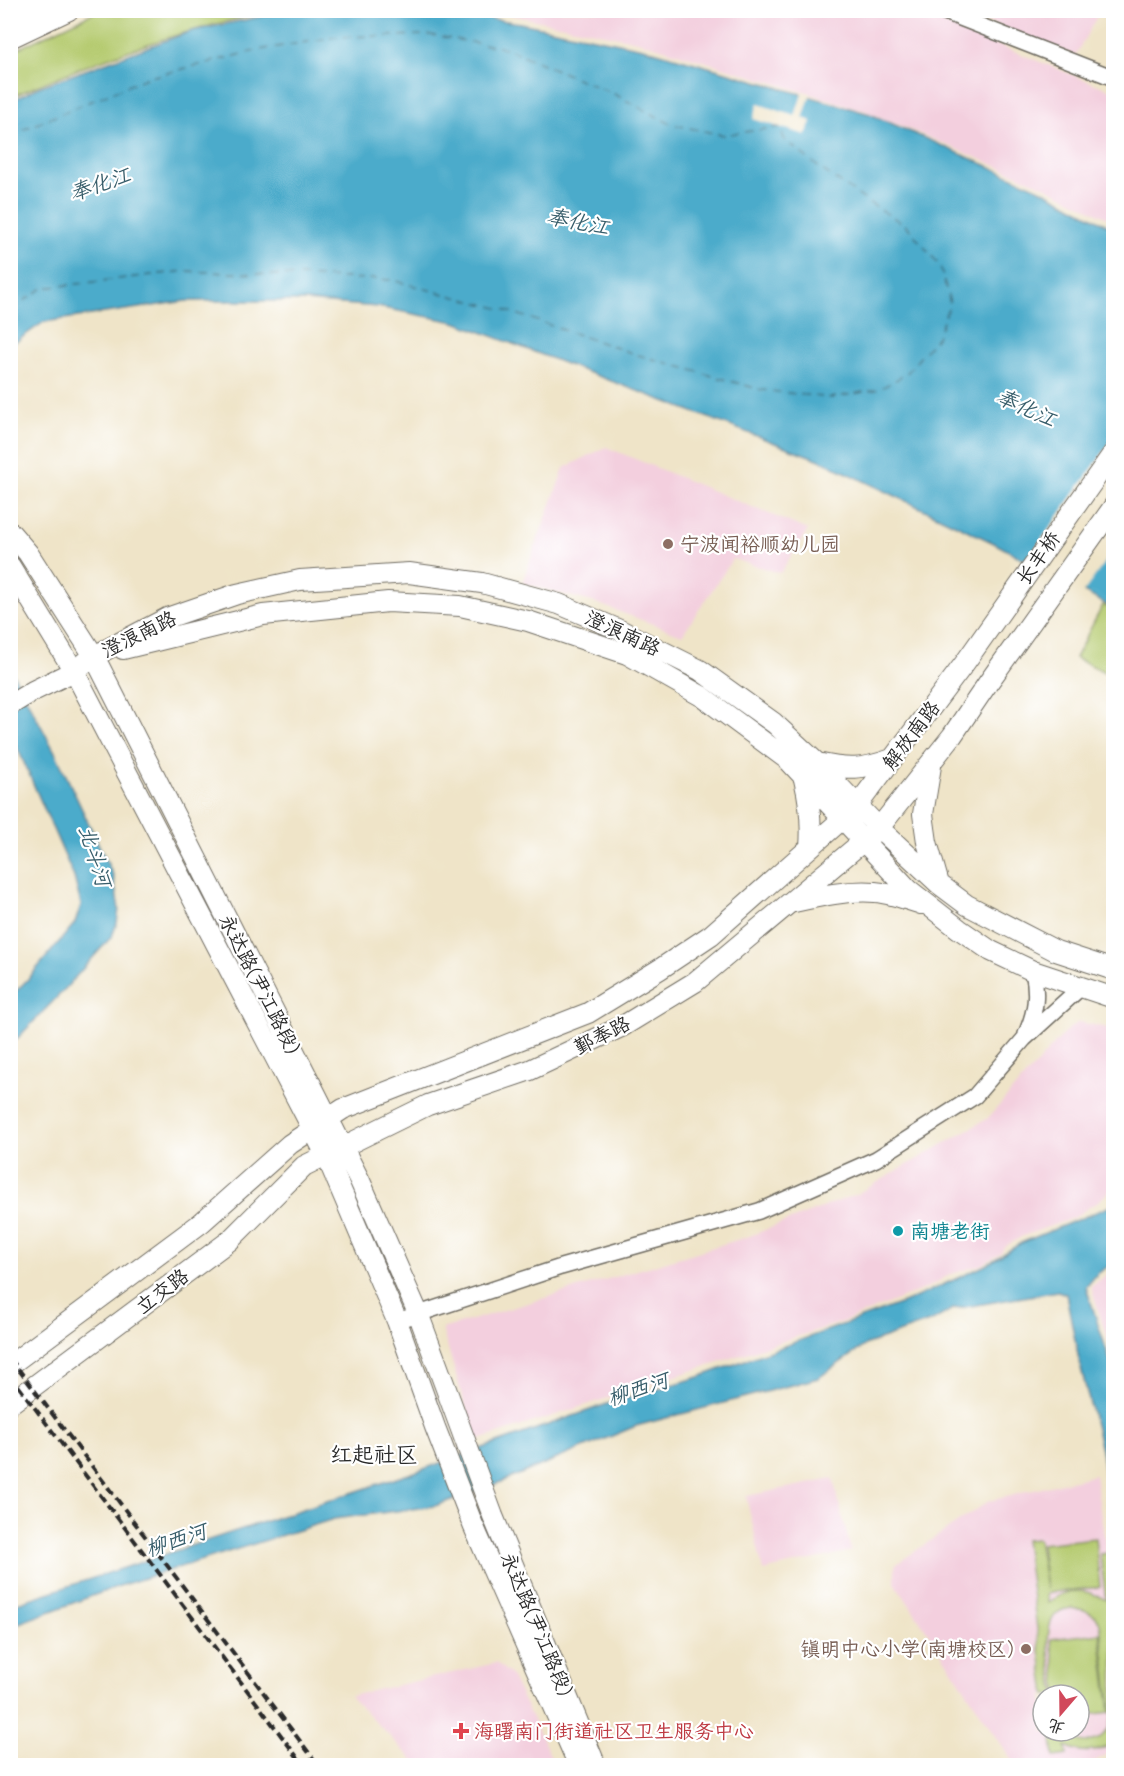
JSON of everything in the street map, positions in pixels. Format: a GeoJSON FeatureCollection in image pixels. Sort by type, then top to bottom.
{"type":"FeatureCollection","features":[{"type":"Feature","properties":{"kind":"main road"},"geometry":{"type":"LineString","coordinates":[[10,19],[28,10]]}},
{"type":"Feature","properties":{"kind":"main road"},"geometry":{"type":"LineString","coordinates":[[10,38],[69,10]]}},
{"type":"Feature","properties":{"kind":"main road","name":"长丰桥"},"geometry":{"type":"LineString","coordinates":[[964,664],[1113,452]]}},
{"type":"Feature","properties":{"kind":"main road","name":"长丰桥"},"geometry":{"type":"LineString","coordinates":[[931,763],[1113,506]]}},
{"type":"Feature","properties":{"kind":"main road","name":"永达路(尹江路段)"},"geometry":{"type":"LineString","coordinates":[[10,532],[28,553],[94,656],[320,1124]]}},
{"type":"Feature","properties":{"kind":"main road","name":"永达路(尹江路段)"},"geometry":{"type":"LineString","coordinates":[[11,567],[74,671],[334,1151],[473,1525],[579,1766]]}},
{"type":"Feature","properties":{"kind":"main road","name":"澄浪南路"},"geometry":{"type":"LineString","coordinates":[[94,656],[167,618],[237,594],[300,580],[409,573],[482,583],[559,604],[622,631],[700,670],[774,723],[810,770],[842,819]]}},
{"type":"Feature","properties":{"kind":"main road","name":"澄浪南路"},"geometry":{"type":"LineString","coordinates":[[94,656],[263,615],[388,602],[460,606],[528,621],[627,654],[703,696],[788,760],[810,770],[857,806]]}},
{"type":"Feature","properties":{"kind":"main road"},"geometry":{"type":"LineString","coordinates":[[10,705],[74,671],[94,656]]}},
{"type":"Feature","properties":{"kind":"main road","name":"解放南路"},"geometry":{"type":"LineString","coordinates":[[857,806],[964,664]]}},
{"type":"Feature","properties":{"kind":"main road"},"geometry":{"type":"LineString","coordinates":[[810,848],[812,831],[810,770],[867,768],[892,759]]}},
{"type":"Feature","properties":{"kind":"main road"},"geometry":{"type":"LineString","coordinates":[[931,763],[923,814],[927,842],[939,884]]}},
{"type":"Feature","properties":{"kind":"main road","name":"鄞奉路"},"geometry":{"type":"LineString","coordinates":[[304,1166],[428,1106],[530,1070],[623,1026],[695,982],[879,828],[931,763]]}},
{"type":"Feature","properties":{"kind":"main road"},"geometry":{"type":"LineString","coordinates":[[857,806],[939,884],[967,905],[1056,951],[1113,970]]}},
{"type":"Feature","properties":{"kind":"main road","name":"鄞奉路"},"geometry":{"type":"LineString","coordinates":[[290,1144],[343,1109],[588,1013],[711,935],[857,806]]}},
{"type":"Feature","properties":{"kind":"main road"},"geometry":{"type":"LineString","coordinates":[[842,819],[909,890],[991,951],[1033,971],[1113,998]]}},
{"type":"Feature","properties":{"kind":"main road"},"geometry":{"type":"LineString","coordinates":[[791,903],[837,893],[874,892],[894,895],[928,906]]}},
{"type":"Feature","properties":{"kind":"main road","name":"立交路"},"geometry":{"type":"LineString","coordinates":[[10,1365],[201,1223],[290,1144]]}},
{"type":"Feature","properties":{"kind":"main road","name":"永达路(尹江路段)"},"geometry":{"type":"LineString","coordinates":[[334,1151],[360,1181],[418,1313],[493,1516],[597,1766]]}},
{"type":"Feature","properties":{"kind":"main road","name":"立交路"},"geometry":{"type":"LineString","coordinates":[[10,1404],[229,1241],[304,1166]]}},
{"type":"Feature","properties":{"kind":"street"},"geometry":{"type":"LineString","coordinates":[[940,10],[1113,78]]}},
{"type":"Feature","properties":{"kind":"street"},"geometry":{"type":"LineString","coordinates":[[1024,1039],[1034,1017],[1037,989],[1033,971]]}},
{"type":"Feature","properties":{"kind":"street"},"geometry":{"type":"LineString","coordinates":[[397,1321],[561,1267],[759,1211],[876,1159],[975,1096],[1024,1039],[1080,988]]}},
{"type":"Feature","properties":{"kind":"shaded area"},"geometry":{"type":"Polygon","coordinates":[[[491,11],[913,11],[1113,91],[1113,221],[1046,187],[866,111],[638,41],[491,11]]]}},
{"type":"Feature","properties":{"kind":"shaded area"},"geometry":{"type":"Polygon","coordinates":[[[960,11],[1100,11],[1075,56],[960,11]]]}},
{"type":"Feature","properties":{"kind":"shaded area","name":"宁波闻裕顺幼儿园"},"geometry":{"type":"Polygon","coordinates":[[[606,447],[808,530],[780,573],[733,559],[682,635],[596,603],[522,583],[564,468],[606,447]]]}},
{"type":"Feature","properties":{"kind":"shaded area","name":"南塘老街"},"geometry":{"type":"Polygon","coordinates":[[[1079,1022],[1113,1029],[1113,1189],[1097,1202],[1073,1218],[1023,1236],[1004,1247],[1001,1253],[983,1264],[949,1275],[929,1287],[845,1321],[476,1441],[442,1329],[747,1237],[857,1194],[987,1119],[1067,1030],[1079,1022]]]}},
{"type":"Feature","properties":{"kind":"shaded area"},"geometry":{"type":"Polygon","coordinates":[[[1113,1269],[1113,1357],[1091,1287],[1113,1269]]]}},
{"type":"Feature","properties":{"kind":"shaded area","name":"镇明中心小学(南塘校区)"},"geometry":{"type":"Polygon","coordinates":[[[1095,1475],[1114,1603],[1113,1751],[1088,1765],[1015,1765],[895,1583],[895,1565],[989,1501],[1095,1475]]]}},
{"type":"Feature","properties":{"kind":"shaded area"},"geometry":{"type":"Polygon","coordinates":[[[833,1479],[851,1551],[763,1571],[746,1496],[833,1479]]]}},
{"type":"Feature","properties":{"kind":"shaded area","name":"海曙南门街道社区卫生服务中心"},"geometry":{"type":"Polygon","coordinates":[[[496,1663],[511,1675],[555,1765],[418,1765],[350,1696],[496,1663]]]}},
{"type":"Feature","properties":{"kind":"green space"},"geometry":{"type":"Polygon","coordinates":[[[99,10],[273,11],[172,36],[75,70],[11,97],[11,52],[99,10]]]}},
{"type":"Feature","properties":{"kind":"green space"},"geometry":{"type":"Polygon","coordinates":[[[1103,605],[1113,610],[1113,676],[1075,658],[1103,605]]]}},
{"type":"Feature","properties":{"kind":"green space"},"geometry":{"type":"Polygon","coordinates":[[[1095,1538],[1100,1587],[1046,1593],[1048,1603],[1062,1594],[1076,1591],[1091,1593],[1106,1600],[1100,1554],[1109,1553],[1114,1590],[1113,1744],[1101,1749],[1078,1751],[1066,1746],[1067,1755],[1054,1757],[1052,1743],[1091,1743],[1105,1733],[1112,1717],[1100,1623],[1088,1611],[1064,1610],[1055,1616],[1050,1626],[1048,1640],[1054,1683],[1044,1683],[1025,1540],[1038,1539],[1046,1589],[1041,1544],[1095,1538]]]}},
{"type":"Feature","properties":{"kind":"green space"},"geometry":{"type":"Polygon","coordinates":[[[1100,1633],[1110,1712],[1091,1714],[1091,1683],[1056,1683],[1051,1639],[1100,1633]]]}},
{"type":"Feature","properties":{"kind":"water","name":"奉化江"},"geometry":{"type":"Polygon","coordinates":[[[288,11],[439,11],[520,23],[643,48],[870,114],[1040,189],[1113,228],[1113,608],[994,543],[820,460],[455,322],[378,307],[305,301],[186,301],[44,322],[11,345],[11,101],[39,87],[192,31],[288,11]]]}},
{"type":"Feature","properties":{"kind":"water","name":"北斗河"},"geometry":{"type":"Polygon","coordinates":[[[10,668],[55,752],[113,875],[119,909],[112,936],[11,1045],[11,996],[75,923],[81,905],[74,877],[11,733],[10,668]]]}},
{"type":"Feature","properties":{"kind":"water"},"geometry":{"type":"Polygon","coordinates":[[[1113,1205],[1113,1263],[1097,1274],[1086,1287],[1113,1370],[1113,1539],[1101,1449],[1079,1360],[1066,1294],[1058,1291],[953,1309],[932,1321],[867,1344],[818,1378],[636,1426],[501,1482],[435,1506],[334,1519],[119,1586],[11,1626],[11,1605],[418,1471],[607,1404],[699,1377],[908,1301],[986,1265],[1021,1243],[1113,1205]]]}},
{"type":"Feature","properties":{"kind":"pier"},"geometry":{"type":"Polygon","coordinates":[[[803,91],[811,93],[803,118],[811,121],[806,135],[753,119],[758,104],[795,116],[803,91]]]}},
{"type":"Feature","properties":{"kind":"pier"},"geometry":{"type":"Polygon","coordinates":[[[1113,439],[1114,550],[1082,594],[1025,563],[1113,439]]]}},
{"type":"Feature","properties":{"kind":"ferry route"},"geometry":{"type":"LineString","coordinates":[[10,135],[146,78],[259,50],[336,37],[431,35],[505,48],[614,94],[671,124],[723,135],[779,127],[785,140],[821,169],[907,226],[940,266],[950,303],[937,337],[906,374],[880,389],[831,398],[762,390],[635,354],[505,310],[392,280],[185,271],[43,288],[10,310]]}},
{"type":"Feature","properties":{"kind":"railway"},"geometry":{"type":"LineString","coordinates":[[10,1358],[319,1766]]}},
{"type":"Feature","properties":{"kind":"railway"},"geometry":{"type":"LineString","coordinates":[[10,1375],[304,1766]]}},
{"type":"Feature","properties":{"kind":"place","name":"宁波闻裕顺幼儿园"},"geometry":{"type":"Point","coordinates":[668,544]}},
{"type":"Feature","properties":{"kind":"place","name":"南塘老街"},"geometry":{"type":"Point","coordinates":[898,1231]}},
{"type":"Feature","properties":{"kind":"place","name":"镇明中心小学(南塘校区)"},"geometry":{"type":"Point","coordinates":[1026,1649]}},
{"type":"Feature","properties":{"kind":"place","name":"海曙南门街道社区卫生服务中心"},"geometry":{"type":"Point","coordinates":[461,1731]}},
{"type":"Feature","properties":{"kind":"district","name":"红起社区"},"geometry":{"type":"Point","coordinates":[374,1454]}},
{"type":"Feature","properties":{"kind":"water label","name":"柳西河"},"geometry":{"type":"Point","coordinates":[638,1389]}},
{"type":"Feature","properties":{"kind":"water label","name":"柳西河"},"geometry":{"type":"Point","coordinates":[176,1540]}}]}
